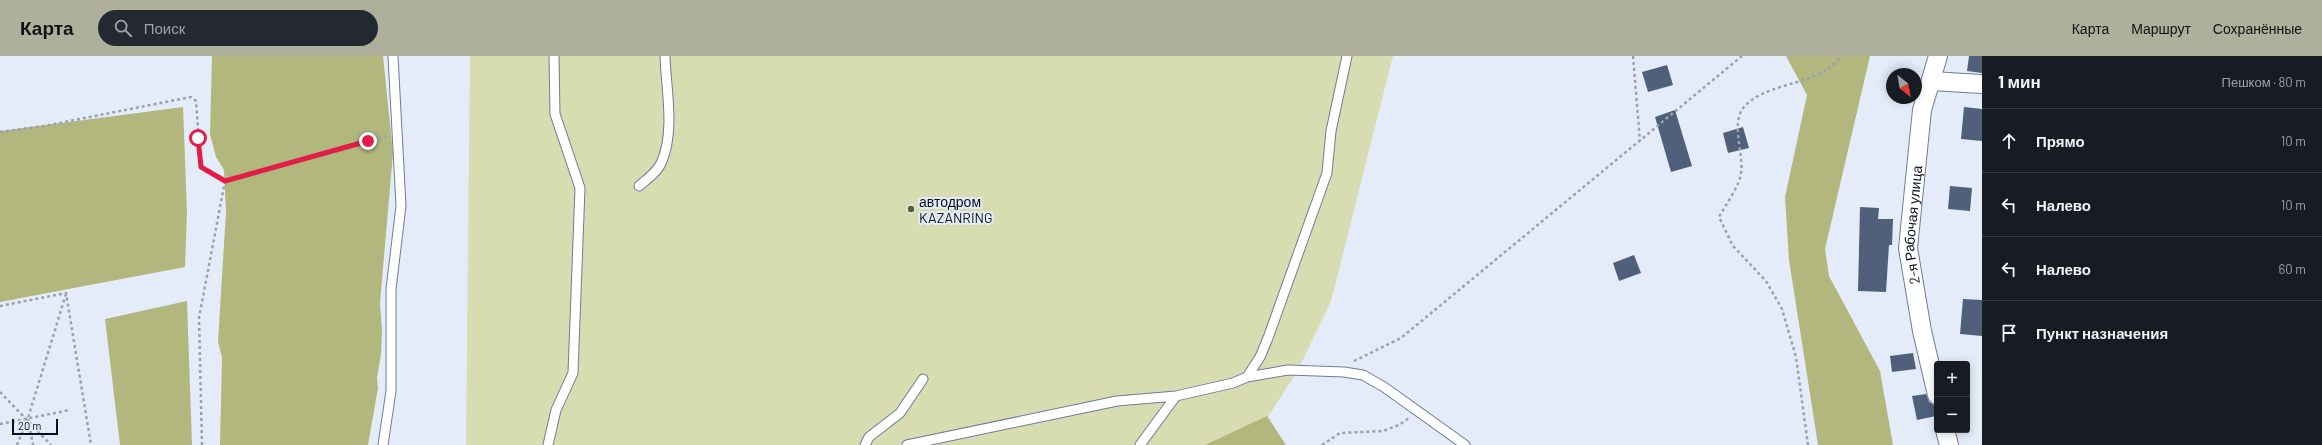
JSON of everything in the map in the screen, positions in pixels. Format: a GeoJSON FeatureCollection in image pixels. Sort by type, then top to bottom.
{"type":"FeatureCollection","features":[{"type":"Feature","properties":{"kind":"street","name":"2-я Рабочая улица"},"geometry":{"type":"LineString","coordinates":[[1934,382],[1922,330],[1908,248],[1922,110],[1938,56]]}},
{"type":"Feature","properties":{"kind":"street"},"geometry":{"type":"LineString","coordinates":[[1931,81],[1982,84]]}},
{"type":"Feature","properties":{"kind":"street"},"geometry":{"type":"LineString","coordinates":[[1946,433],[1949,445]]}},
{"type":"Feature","properties":{"kind":"lane"},"geometry":{"type":"LineString","coordinates":[[383,445],[391,391],[391,289],[402,206],[393,56]]}},
{"type":"Feature","properties":{"kind":"lane"},"geometry":{"type":"LineString","coordinates":[[548,445],[556,410],[573,373],[580,188],[555,114],[554,56]]}},
{"type":"Feature","properties":{"kind":"lane"},"geometry":{"type":"LineString","coordinates":[[639,186],[653,174],[662,162],[666,146],[668,126],[665,56]]}},
{"type":"Feature","properties":{"kind":"lane"},"geometry":{"type":"LineString","coordinates":[[1247,377],[1260,357],[1268,338],[1327,173],[1331,131],[1344,58]]}},
{"type":"Feature","properties":{"kind":"lane"},"geometry":{"type":"LineString","coordinates":[[907,445],[1117,401],[1176,396],[1233,383],[1247,377],[1288,370],[1344,372],[1363,375],[1384,387],[1419,411],[1465,445]]}},
{"type":"Feature","properties":{"kind":"lane"},"geometry":{"type":"LineString","coordinates":[[865,445],[869,437],[900,413],[924,379]]}},
{"type":"Feature","properties":{"kind":"lane"},"geometry":{"type":"LineString","coordinates":[[1140,445],[1176,396]]}},
{"type":"Feature","properties":{"kind":"path"},"geometry":{"type":"LineString","coordinates":[[1632,56],[1640,141]]}},
{"type":"Feature","properties":{"kind":"path"},"geometry":{"type":"LineString","coordinates":[[1344,372],[1355,360],[1401,338],[1742,56]]}},
{"type":"Feature","properties":{"kind":"path"},"geometry":{"type":"LineString","coordinates":[[1808,445],[1796,358],[1782,309],[1766,281],[1733,246],[1719,217],[1741,176],[1742,159],[1738,143],[1740,116],[1743,108],[1756,98],[1826,71],[1842,56]]}},
{"type":"Feature","properties":{"kind":"path"},"geometry":{"type":"LineString","coordinates":[[0,132],[44,126],[191,97],[196,101],[201,167],[225,181],[397,133]]}},
{"type":"Feature","properties":{"kind":"path"},"geometry":{"type":"LineString","coordinates":[[202,445],[199,318],[225,181]]}},
{"type":"Feature","properties":{"kind":"path"},"geometry":{"type":"LineString","coordinates":[[0,306],[66,293]]}},
{"type":"Feature","properties":{"kind":"path"},"geometry":{"type":"LineString","coordinates":[[17,445],[28,418],[66,293]]}},
{"type":"Feature","properties":{"kind":"path"},"geometry":{"type":"LineString","coordinates":[[66,293],[91,445]]}},
{"type":"Feature","properties":{"kind":"path"},"geometry":{"type":"LineString","coordinates":[[0,392],[28,418],[51,445]]}},
{"type":"Feature","properties":{"kind":"path"},"geometry":{"type":"LineString","coordinates":[[0,424],[70,410]]}},
{"type":"Feature","properties":{"kind":"path"},"geometry":{"type":"LineString","coordinates":[[1322,445],[1340,433],[1383,431],[1399,425],[1419,411]]}},
{"type":"Feature","properties":{"kind":"path"},"geometry":{"type":"LineString","coordinates":[[28,418],[33,445]]}},
{"type":"Feature","properties":{"kind":"green space"},"geometry":{"type":"Polygon","coordinates":[[[212,56],[383,56],[393,153],[380,303],[382,331],[381,354],[377,378],[378,388],[368,445],[220,445],[222,357],[218,342],[226,212],[224,170],[216,157],[210,134],[212,56]]]}},
{"type":"Feature","properties":{"kind":"green space","name":"автодром KAZANRING"},"geometry":{"type":"Polygon","coordinates":[[[470,56],[1393,56],[1331,301],[1298,370],[1250,445],[466,445],[470,56]]]}},
{"type":"Feature","properties":{"kind":"green space"},"geometry":{"type":"Polygon","coordinates":[[[1786,56],[1870,56],[1825,249],[1829,276],[1880,371],[1893,445],[1818,445],[1789,260],[1785,197],[1807,95],[1786,56]]]}},
{"type":"Feature","properties":{"kind":"green space"},"geometry":{"type":"Polygon","coordinates":[[[183,107],[187,212],[185,267],[0,302],[0,131],[183,107]]]}},
{"type":"Feature","properties":{"kind":"green space"},"geometry":{"type":"Polygon","coordinates":[[[187,301],[192,445],[120,445],[105,319],[187,301]]]}},
{"type":"Feature","properties":{"kind":"green space"},"geometry":{"type":"Polygon","coordinates":[[[1267,416],[1286,445],[1205,445],[1267,416]]]}},
{"type":"Feature","properties":{"kind":"building"},"geometry":{"type":"Polygon","coordinates":[[[1969,56],[1982,56],[1982,73],[1967,71],[1969,56]]]}},
{"type":"Feature","properties":{"kind":"building"},"geometry":{"type":"Polygon","coordinates":[[[1667,65],[1673,85],[1648,92],[1642,72],[1667,65]]]}},
{"type":"Feature","properties":{"kind":"building"},"geometry":{"type":"Polygon","coordinates":[[[1964,107],[1982,109],[1982,141],[1961,139],[1964,107]]]}},
{"type":"Feature","properties":{"kind":"building"},"geometry":{"type":"Polygon","coordinates":[[[1675,110],[1692,166],[1671,172],[1655,117],[1675,110]]]}},
{"type":"Feature","properties":{"kind":"building"},"geometry":{"type":"Polygon","coordinates":[[[1743,127],[1749,148],[1728,153],[1723,133],[1743,127]]]}},
{"type":"Feature","properties":{"kind":"building"},"geometry":{"type":"Polygon","coordinates":[[[1950,186],[1972,188],[1970,211],[1948,209],[1950,186]]]}},
{"type":"Feature","properties":{"kind":"building"},"geometry":{"type":"Polygon","coordinates":[[[1860,207],[1879,208],[1878,219],[1893,219],[1892,245],[1889,245],[1886,292],[1858,291],[1860,207]]]}},
{"type":"Feature","properties":{"kind":"building"},"geometry":{"type":"Polygon","coordinates":[[[1634,255],[1641,273],[1619,281],[1613,263],[1634,255]]]}},
{"type":"Feature","properties":{"kind":"building"},"geometry":{"type":"Polygon","coordinates":[[[1963,299],[1982,300],[1982,336],[1960,334],[1963,299]]]}},
{"type":"Feature","properties":{"kind":"building"},"geometry":{"type":"Polygon","coordinates":[[[1913,353],[1916,369],[1892,372],[1890,356],[1913,353]]]}},
{"type":"Feature","properties":{"kind":"building"},"geometry":{"type":"Polygon","coordinates":[[[1926,394],[1929,402],[1934,405],[1934,416],[1917,420],[1912,396],[1926,394]]]}},
{"type":"Feature","properties":{"kind":"place","name":"автодром KAZANRING"},"geometry":{"type":"Point","coordinates":[911,209]}},
{"type":"Feature","properties":{"kind":"route"},"geometry":{"type":"LineString","coordinates":[[198,138],[201,167],[225,181],[368,141]]}}]}
